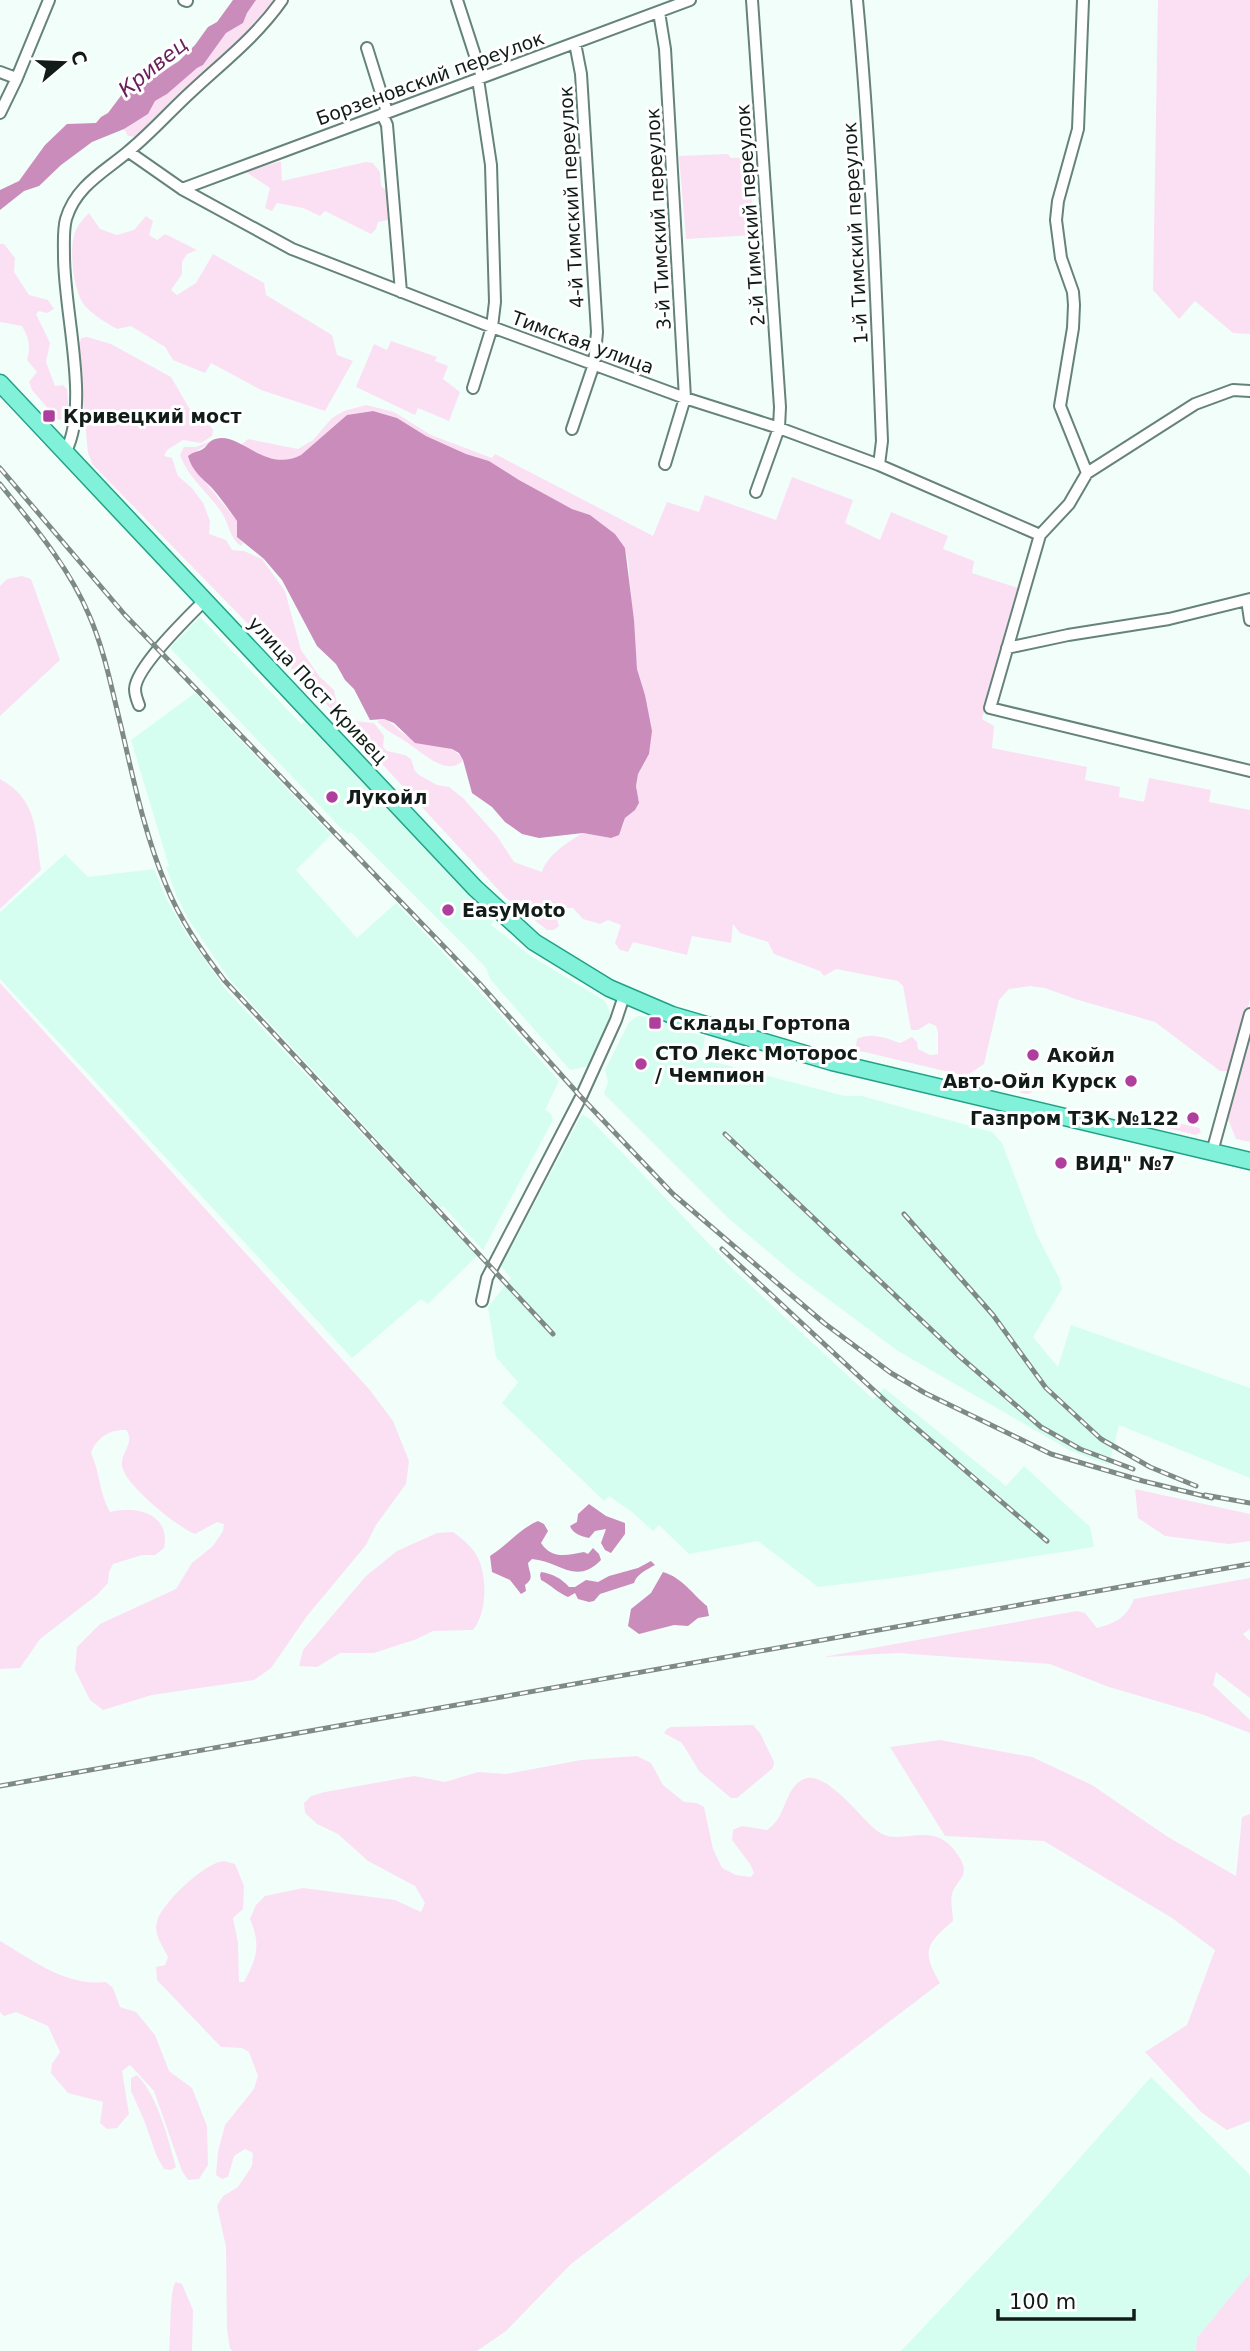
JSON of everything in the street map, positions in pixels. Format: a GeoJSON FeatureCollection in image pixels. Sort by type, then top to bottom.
{"type":"FeatureCollection","features":[{"type":"Feature","properties":{"kind":"main road","name":"улица Пост Кривец"},"geometry":{"type":"LineString","coordinates":[[0,383],[422,832],[504,916],[534,942],[625,996],[743,1037],[832,1062],[1250,1161]]}},
{"type":"Feature","properties":{"kind":"street"},"geometry":{"type":"LineString","coordinates":[[0,113],[49,0]]}},
{"type":"Feature","properties":{"kind":"street"},"geometry":{"type":"LineString","coordinates":[[66,451],[77,413],[64,271],[66,220],[75,198],[95,177],[129,152],[254,34],[282,0]]}},
{"type":"Feature","properties":{"kind":"street"},"geometry":{"type":"LineString","coordinates":[[457,0],[480,78],[491,165],[495,256],[492,327],[473,388]]}},
{"type":"Feature","properties":{"kind":"street","name":"Борзеновский переулок"},"geometry":{"type":"LineString","coordinates":[[182,189],[690,0]]}},
{"type":"Feature","properties":{"kind":"street","name":"2-й Тимский переулок"},"geometry":{"type":"LineString","coordinates":[[752,0],[775,320],[779,428]]}},
{"type":"Feature","properties":{"kind":"street","name":"1-й Тимский переулок"},"geometry":{"type":"LineString","coordinates":[[857,0],[874,224],[882,441],[879,466]]}},
{"type":"Feature","properties":{"kind":"street"},"geometry":{"type":"LineString","coordinates":[[1083,0],[1078,129],[1058,201],[1056,220],[1061,258],[1073,292],[1074,305],[1073,328],[1060,406],[1087,473]]}},
{"type":"Feature","properties":{"kind":"street","name":"3-й Тимский переулок"},"geometry":{"type":"LineString","coordinates":[[659,12],[665,49],[685,398],[665,464]]}},
{"type":"Feature","properties":{"kind":"street","name":"4-й Тимский переулок"},"geometry":{"type":"LineString","coordinates":[[572,429],[594,365],[597,332],[581,74],[575,43]]}},
{"type":"Feature","properties":{"kind":"street"},"geometry":{"type":"LineString","coordinates":[[367,48],[387,125],[401,292]]}},
{"type":"Feature","properties":{"kind":"street"},"geometry":{"type":"LineString","coordinates":[[0,72],[16,78]]}},
{"type":"Feature","properties":{"kind":"street","name":"Тимская улица"},"geometry":{"type":"LineString","coordinates":[[129,152],[182,189],[292,249],[594,365],[779,428],[879,466],[1040,534]]}},
{"type":"Feature","properties":{"kind":"street"},"geometry":{"type":"LineString","coordinates":[[1250,391],[1233,390],[1195,404],[1087,473],[1069,504],[1040,534],[990,708],[1250,771]]}},
{"type":"Feature","properties":{"kind":"street"},"geometry":{"type":"LineString","coordinates":[[756,492],[779,428]]}},
{"type":"Feature","properties":{"kind":"street"},"geometry":{"type":"LineString","coordinates":[[1007,648],[1168,619],[1248,599],[1250,620]]}},
{"type":"Feature","properties":{"kind":"street"},"geometry":{"type":"LineString","coordinates":[[139,705],[135,686],[144,670],[171,634],[205,600]]}},
{"type":"Feature","properties":{"kind":"street"},"geometry":{"type":"LineString","coordinates":[[482,1301],[488,1278],[574,1109],[617,1020],[625,996]]}},
{"type":"Feature","properties":{"kind":"street"},"geometry":{"type":"LineString","coordinates":[[1212,1152],[1250,1014]]}},
{"type":"Feature","properties":{"kind":"shaded area"},"geometry":{"type":"Polygon","coordinates":[[[233,0],[256,0],[243,23],[226,33],[203,65],[155,101],[148,114],[124,129],[92,142],[61,165],[39,186],[24,191],[0,210],[0,190],[19,181],[45,145],[67,124],[96,123],[108,113],[123,93],[138,86],[146,77],[179,61],[208,27],[217,22],[233,0]]]}},
{"type":"Feature","properties":{"kind":"shaded area"},"geometry":{"type":"Polygon","coordinates":[[[256,0],[276,0],[245,37],[210,72],[137,137],[128,136],[124,129],[148,114],[155,101],[203,65],[226,33],[243,23],[256,0]]]}},
{"type":"Feature","properties":{"kind":"shaded area"},"geometry":{"type":"Polygon","coordinates":[[[1158,0],[1250,0],[1250,334],[1233,333],[1195,301],[1179,319],[1153,290],[1158,0]]]}},
{"type":"Feature","properties":{"kind":"shaded area"},"geometry":{"type":"Polygon","coordinates":[[[728,154],[731,158],[748,157],[755,235],[686,239],[679,156],[728,154]]]}},
{"type":"Feature","properties":{"kind":"shaded area"},"geometry":{"type":"Polygon","coordinates":[[[281,161],[282,181],[366,162],[373,163],[380,172],[381,186],[387,191],[388,220],[378,222],[371,234],[325,211],[320,216],[303,208],[277,203],[272,211],[265,208],[270,188],[246,172],[281,161]]]}},
{"type":"Feature","properties":{"kind":"shaded area"},"geometry":{"type":"Polygon","coordinates":[[[89,213],[100,229],[117,235],[134,230],[146,216],[153,221],[149,235],[157,240],[165,234],[197,250],[187,254],[182,262],[182,274],[171,290],[177,295],[196,283],[213,254],[264,283],[266,295],[332,335],[337,355],[353,361],[325,411],[261,390],[211,363],[205,373],[173,360],[165,347],[131,326],[117,329],[92,313],[78,292],[72,252],[76,230],[89,213]]]}},
{"type":"Feature","properties":{"kind":"shaded area"},"geometry":{"type":"Polygon","coordinates":[[[0,244],[4,244],[15,258],[14,272],[29,295],[48,300],[54,309],[36,314],[50,343],[46,362],[55,386],[63,385],[67,389],[69,416],[62,420],[57,419],[32,390],[29,382],[37,372],[27,360],[29,343],[22,326],[0,322],[0,244]]]}},
{"type":"Feature","properties":{"kind":"shaded area"},"geometry":{"type":"Polygon","coordinates":[[[87,337],[111,344],[171,377],[189,408],[209,424],[213,430],[212,436],[201,443],[183,440],[167,450],[164,456],[172,458],[178,476],[192,488],[203,503],[210,521],[209,534],[226,540],[232,550],[244,551],[262,559],[285,591],[301,650],[320,677],[334,690],[338,708],[353,721],[374,723],[384,736],[383,747],[387,751],[405,755],[411,759],[419,775],[437,785],[449,787],[463,798],[497,836],[514,862],[542,872],[553,855],[583,833],[611,838],[639,803],[636,786],[638,774],[649,754],[645,695],[637,669],[625,548],[615,534],[590,515],[572,509],[489,461],[426,436],[397,418],[372,411],[347,415],[301,455],[282,462],[264,457],[241,445],[248,439],[298,449],[313,440],[332,418],[344,411],[366,405],[394,412],[431,435],[492,458],[495,454],[653,536],[667,502],[699,512],[705,495],[776,520],[792,477],[853,500],[845,523],[880,540],[891,512],[948,536],[943,549],[974,561],[972,573],[1018,588],[982,719],[994,726],[992,748],[1087,767],[1085,780],[1120,787],[1119,797],[1144,802],[1149,778],[1211,790],[1209,802],[1250,810],[1250,999],[1233,1068],[1220,1071],[1155,1022],[1045,988],[1030,986],[1009,989],[999,1000],[984,1064],[966,1076],[860,1051],[856,1046],[857,1039],[868,1036],[878,1036],[900,1043],[912,1037],[917,1042],[918,1049],[930,1055],[938,1054],[936,1026],[929,1023],[918,1030],[911,1030],[903,986],[898,981],[836,969],[824,976],[820,971],[774,954],[768,942],[740,933],[733,924],[731,943],[692,936],[687,955],[633,942],[628,952],[620,950],[615,943],[621,925],[608,920],[600,924],[583,919],[573,908],[564,908],[557,920],[559,926],[554,930],[547,930],[505,897],[333,711],[93,465],[88,453],[78,349],[81,338],[87,337]]]}},
{"type":"Feature","properties":{"kind":"shaded area"},"geometry":{"type":"Polygon","coordinates":[[[391,341],[437,357],[435,361],[448,366],[443,379],[460,392],[449,421],[418,408],[415,415],[356,387],[374,344],[387,350],[391,341]]]}},
{"type":"Feature","properties":{"kind":"shaded area"},"geometry":{"type":"Polygon","coordinates":[[[373,411],[397,418],[426,436],[489,461],[572,509],[590,515],[615,534],[625,548],[637,669],[652,731],[649,754],[638,774],[636,786],[639,803],[625,818],[619,835],[611,838],[583,833],[539,838],[522,834],[472,793],[459,753],[452,749],[415,743],[394,723],[384,719],[370,720],[354,689],[336,664],[317,646],[282,580],[264,559],[237,537],[237,521],[195,470],[188,456],[203,449],[211,441],[221,438],[275,459],[287,460],[301,455],[347,415],[373,411]]]}},
{"type":"Feature","properties":{"kind":"shaded area"},"geometry":{"type":"Polygon","coordinates":[[[211,441],[189,456],[201,477],[237,521],[237,536],[243,543],[241,546],[232,535],[222,513],[188,471],[180,455],[184,447],[196,447],[211,441]]]}},
{"type":"Feature","properties":{"kind":"shaded area"},"geometry":{"type":"Polygon","coordinates":[[[22,576],[31,579],[60,660],[0,716],[0,586],[7,579],[22,576]]]}},
{"type":"Feature","properties":{"kind":"shaded area"},"geometry":{"type":"Polygon","coordinates":[[[200,617],[301,724],[307,720],[433,852],[495,919],[491,925],[531,956],[605,1001],[611,1015],[590,1066],[570,1070],[490,979],[486,968],[469,950],[351,832],[348,834],[340,827],[170,648],[200,617]]]}},
{"type":"Feature","properties":{"kind":"shaded area"},"geometry":{"type":"Polygon","coordinates":[[[195,693],[331,835],[296,870],[357,938],[396,903],[559,1081],[545,1110],[551,1114],[553,1120],[483,1250],[443,1206],[440,1208],[230,980],[189,920],[177,897],[166,867],[169,866],[131,740],[195,693]]]}},
{"type":"Feature","properties":{"kind":"shaded area"},"geometry":{"type":"Polygon","coordinates":[[[384,719],[407,736],[452,749],[463,760],[450,766],[434,761],[377,721],[384,719]]]}},
{"type":"Feature","properties":{"kind":"shaded area"},"geometry":{"type":"Polygon","coordinates":[[[0,779],[22,797],[28,807],[35,830],[41,870],[0,909],[0,779]]]}},
{"type":"Feature","properties":{"kind":"shaded area"},"geometry":{"type":"Polygon","coordinates":[[[65,854],[88,877],[154,869],[166,898],[187,935],[226,990],[477,1256],[428,1304],[421,1299],[352,1358],[0,979],[0,912],[65,854]]]}},
{"type":"Feature","properties":{"kind":"shaded area"},"geometry":{"type":"Polygon","coordinates":[[[0,983],[369,1389],[393,1421],[409,1461],[406,1484],[376,1525],[366,1545],[307,1616],[271,1668],[254,1680],[152,1695],[103,1710],[90,1700],[75,1670],[77,1647],[100,1624],[176,1589],[192,1563],[213,1546],[223,1531],[224,1524],[217,1522],[195,1534],[165,1514],[142,1494],[132,1484],[122,1466],[129,1443],[126,1430],[114,1431],[104,1436],[96,1443],[91,1453],[104,1497],[110,1512],[141,1511],[157,1520],[165,1536],[164,1548],[155,1555],[142,1555],[113,1564],[108,1583],[97,1595],[40,1639],[20,1668],[0,1669],[0,983]]]}},
{"type":"Feature","properties":{"kind":"shaded area"},"geometry":{"type":"Polygon","coordinates":[[[638,1016],[652,1017],[705,1037],[703,1048],[695,1057],[845,1096],[862,1096],[992,1132],[1002,1143],[1037,1235],[1062,1289],[1033,1337],[1058,1367],[1071,1325],[1250,1388],[1250,1478],[1119,1425],[1109,1465],[1071,1451],[898,1351],[797,1276],[728,1218],[604,1094],[608,1082],[605,1070],[629,1022],[638,1016]]]}},
{"type":"Feature","properties":{"kind":"shaded area"},"geometry":{"type":"Polygon","coordinates":[[[1250,1036],[1250,1142],[1236,1139],[1228,1119],[1250,1036]]]}},
{"type":"Feature","properties":{"kind":"shaded area"},"geometry":{"type":"Polygon","coordinates":[[[1026,1074],[1033,1077],[1036,1084],[1033,1091],[1026,1094],[1019,1091],[1016,1084],[1019,1077],[1026,1074]]]}},
{"type":"Feature","properties":{"kind":"shaded area"},"geometry":{"type":"Polygon","coordinates":[[[582,1114],[590,1119],[733,1269],[873,1399],[884,1388],[1006,1486],[1024,1466],[1090,1527],[1094,1547],[902,1577],[818,1587],[758,1541],[689,1554],[659,1525],[653,1531],[609,1496],[604,1501],[502,1403],[518,1382],[496,1357],[488,1307],[511,1278],[501,1266],[582,1114]]]}},
{"type":"Feature","properties":{"kind":"shaded area"},"geometry":{"type":"Polygon","coordinates":[[[1170,1121],[1199,1128],[1201,1132],[1196,1135],[1167,1128],[1165,1123],[1170,1121]]]}},
{"type":"Feature","properties":{"kind":"shaded area"},"geometry":{"type":"Polygon","coordinates":[[[1135,1489],[1250,1514],[1250,1541],[1229,1544],[1165,1536],[1138,1518],[1135,1489]]]}},
{"type":"Feature","properties":{"kind":"shaded area"},"geometry":{"type":"Polygon","coordinates":[[[589,1504],[606,1516],[625,1523],[625,1534],[611,1553],[605,1550],[601,1543],[606,1529],[595,1531],[589,1538],[571,1529],[570,1526],[577,1522],[578,1514],[589,1504]]]}},
{"type":"Feature","properties":{"kind":"shaded area"},"geometry":{"type":"Polygon","coordinates":[[[538,1521],[544,1524],[548,1531],[541,1543],[550,1552],[561,1555],[584,1552],[588,1554],[593,1548],[601,1560],[592,1568],[575,1572],[532,1559],[528,1563],[531,1578],[525,1585],[526,1591],[521,1594],[510,1580],[492,1572],[490,1556],[538,1521]]]}},
{"type":"Feature","properties":{"kind":"shaded area"},"geometry":{"type":"Polygon","coordinates":[[[453,1532],[471,1548],[482,1568],[483,1606],[473,1630],[433,1631],[374,1653],[340,1653],[317,1667],[299,1666],[303,1650],[366,1576],[397,1551],[437,1533],[453,1532]]]}},
{"type":"Feature","properties":{"kind":"shaded area"},"geometry":{"type":"Polygon","coordinates":[[[651,1561],[655,1565],[640,1575],[634,1583],[600,1594],[594,1601],[589,1602],[578,1599],[575,1593],[568,1597],[564,1595],[541,1580],[540,1575],[541,1572],[549,1574],[569,1587],[575,1587],[586,1580],[598,1582],[651,1561]]]}},
{"type":"Feature","properties":{"kind":"shaded area"},"geometry":{"type":"Polygon","coordinates":[[[663,1572],[676,1578],[707,1606],[709,1616],[698,1618],[688,1626],[674,1625],[639,1634],[628,1626],[631,1609],[651,1593],[663,1572]]]}},
{"type":"Feature","properties":{"kind":"shaded area"},"geometry":{"type":"Polygon","coordinates":[[[1250,1578],[1250,1629],[1243,1634],[1250,1641],[1250,1698],[1216,1672],[1213,1685],[1250,1720],[1250,1733],[1201,1714],[1109,1687],[1050,1664],[898,1653],[823,1657],[1077,1611],[1085,1613],[1097,1628],[1120,1618],[1134,1599],[1250,1578]]]}},
{"type":"Feature","properties":{"kind":"shaded area"},"geometry":{"type":"Polygon","coordinates":[[[753,1725],[760,1733],[774,1762],[773,1768],[737,1798],[731,1798],[699,1771],[682,1743],[664,1733],[671,1727],[753,1725]]]}},
{"type":"Feature","properties":{"kind":"shaded area"},"geometry":{"type":"Polygon","coordinates":[[[940,1740],[1032,1757],[1092,1785],[1168,1837],[1236,1876],[1242,1817],[1250,1814],[1250,2121],[1227,2130],[1202,2113],[1145,2052],[1187,2025],[1215,1950],[1172,1918],[1044,1841],[945,1836],[890,1747],[940,1740]]]}},
{"type":"Feature","properties":{"kind":"shaded area"},"geometry":{"type":"Polygon","coordinates":[[[637,1756],[651,1763],[663,1785],[684,1802],[697,1803],[704,1807],[713,1849],[722,1868],[736,1875],[751,1877],[754,1873],[732,1840],[733,1830],[742,1826],[767,1830],[778,1819],[795,1786],[804,1779],[822,1781],[842,1796],[876,1830],[886,1835],[929,1835],[940,1838],[951,1846],[961,1860],[964,1871],[952,1894],[953,1921],[937,1936],[929,1949],[930,1963],[940,1983],[571,2264],[506,2331],[477,2351],[230,2349],[227,2329],[226,2247],[217,2206],[223,2196],[238,2187],[252,2166],[253,2153],[245,2149],[234,2156],[228,2177],[222,2179],[216,2175],[218,2152],[225,2125],[254,2089],[258,2076],[249,2052],[242,2048],[221,2047],[157,1980],[156,1967],[165,1965],[168,1957],[156,1931],[160,1914],[166,1905],[206,1868],[224,1861],[235,1864],[244,1886],[243,1909],[233,1918],[238,1943],[239,1982],[244,1982],[256,1951],[256,1936],[250,1919],[256,1905],[265,1896],[303,1888],[395,1900],[421,1912],[425,1903],[415,1886],[368,1861],[338,1834],[317,1824],[305,1813],[304,1803],[311,1796],[414,1776],[445,1782],[478,1772],[506,1774],[581,1760],[637,1756]]]}},
{"type":"Feature","properties":{"kind":"shaded area"},"geometry":{"type":"Polygon","coordinates":[[[0,1941],[63,1976],[106,1982],[113,1988],[120,2007],[136,2012],[155,2035],[169,2071],[192,2088],[207,2126],[208,2165],[199,2179],[188,2180],[182,2171],[154,2091],[130,2065],[122,2071],[129,2114],[117,2128],[107,2129],[100,2123],[103,2102],[68,2093],[51,2073],[52,2064],[60,2052],[48,2026],[16,2012],[4,2016],[0,2012],[0,1941]]]}},
{"type":"Feature","properties":{"kind":"shaded area"},"geometry":{"type":"Polygon","coordinates":[[[137,2075],[151,2094],[161,2118],[176,2167],[171,2170],[164,2169],[157,2157],[131,2091],[131,2078],[137,2075]]]}},
{"type":"Feature","properties":{"kind":"shaded area"},"geometry":{"type":"Polygon","coordinates":[[[1151,2077],[1250,2175],[1250,2351],[901,2351],[1028,2217],[1151,2077]]]}},
{"type":"Feature","properties":{"kind":"shaded area"},"geometry":{"type":"Polygon","coordinates":[[[1250,2273],[1250,2351],[1196,2351],[1197,2338],[1250,2273]]]}},
{"type":"Feature","properties":{"kind":"shaded area"},"geometry":{"type":"Polygon","coordinates":[[[176,2282],[182,2284],[193,2310],[192,2351],[169,2351],[171,2303],[176,2282]]]}},
{"type":"Feature","properties":{"kind":"railway"},"geometry":{"type":"LineString","coordinates":[[0,468],[125,615],[479,983],[673,1194],[824,1323],[891,1373],[925,1393],[1051,1454],[1212,1498]]}},
{"type":"Feature","properties":{"kind":"railway"},"geometry":{"type":"LineString","coordinates":[[0,484],[61,563],[89,615],[107,668],[151,845],[172,898],[192,934],[224,980],[553,1334]]}},
{"type":"Feature","properties":{"kind":"railway"},"geometry":{"type":"LineString","coordinates":[[725,1134],[958,1355],[1041,1427],[1080,1449],[1133,1469]]}},
{"type":"Feature","properties":{"kind":"railway"},"geometry":{"type":"LineString","coordinates":[[904,1214],[993,1315],[1046,1388],[1101,1439],[1150,1467],[1196,1486]]}},
{"type":"Feature","properties":{"kind":"railway"},"geometry":{"type":"LineString","coordinates":[[722,1249],[893,1408],[1047,1541]]}},
{"type":"Feature","properties":{"kind":"railway"},"geometry":{"type":"LineString","coordinates":[[1205,1495],[1250,1503]]}},
{"type":"Feature","properties":{"kind":"railway"},"geometry":{"type":"LineString","coordinates":[[0,1786],[1250,1564]]}},
{"type":"Feature","properties":{"kind":"place","name":"Кривецкий мост"},"geometry":{"type":"Point","coordinates":[49,416]}},
{"type":"Feature","properties":{"kind":"place","name":"Лукойл"},"geometry":{"type":"Point","coordinates":[332,797]}},
{"type":"Feature","properties":{"kind":"place","name":"EasyMoto"},"geometry":{"type":"Point","coordinates":[448,910]}},
{"type":"Feature","properties":{"kind":"place","name":"Склады Гортопа"},"geometry":{"type":"Point","coordinates":[655,1023]}},
{"type":"Feature","properties":{"kind":"place","name":"Акойл"},"geometry":{"type":"Point","coordinates":[1033,1055]}},
{"type":"Feature","properties":{"kind":"place","name":"СТО Лекс Моторос / Чемпион"},"geometry":{"type":"Point","coordinates":[641,1064]}},
{"type":"Feature","properties":{"kind":"place","name":"Авто-Ойл Курск"},"geometry":{"type":"Point","coordinates":[1131,1081]}},
{"type":"Feature","properties":{"kind":"place","name":"Газпром ТЗК №122"},"geometry":{"type":"Point","coordinates":[1193,1118]}},
{"type":"Feature","properties":{"kind":"place","name":"ВИД\" №7"},"geometry":{"type":"Point","coordinates":[1061,1163]}},
{"type":"Feature","properties":{"kind":"water label","name":"Кривец"},"geometry":{"type":"Point","coordinates":[153,67]}}]}
